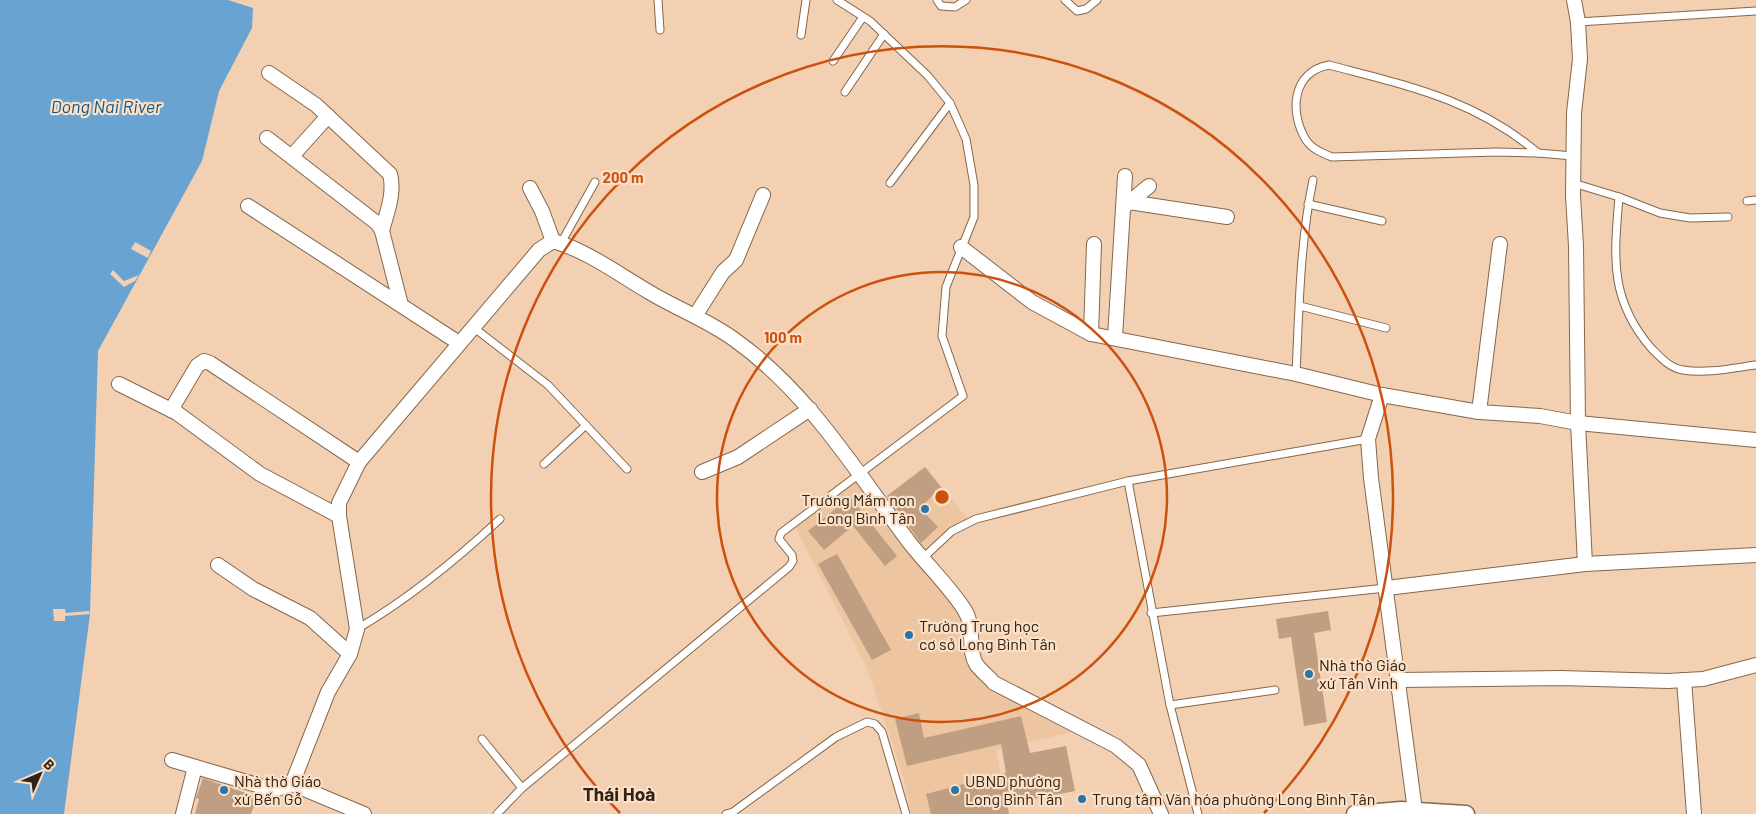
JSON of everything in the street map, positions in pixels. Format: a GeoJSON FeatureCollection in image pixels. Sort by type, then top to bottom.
{"type":"FeatureCollection","features":[{"type":"Feature","properties":{"kind":"street"},"geometry":{"type":"LineString","coordinates":[[1574,0],[1578,22],[1580,59],[1574,113],[1573,156],[1578,423],[1586,564]]}},
{"type":"Feature","properties":{"kind":"street"},"geometry":{"type":"LineString","coordinates":[[269,73],[328,116],[390,174],[392,194],[382,231]]}},
{"type":"Feature","properties":{"kind":"street"},"geometry":{"type":"LineString","coordinates":[[292,156],[328,116]]}},
{"type":"Feature","properties":{"kind":"street"},"geometry":{"type":"LineString","coordinates":[[267,138],[378,224],[382,231],[401,305]]}},
{"type":"Feature","properties":{"kind":"street"},"geometry":{"type":"LineString","coordinates":[[1114,337],[1126,205],[1125,176]]}},
{"type":"Feature","properties":{"kind":"street"},"geometry":{"type":"LineString","coordinates":[[1126,205],[1149,186]]}},
{"type":"Feature","properties":{"kind":"street"},"geometry":{"type":"LineString","coordinates":[[530,188],[557,242],[587,254],[651,293],[735,340],[810,409],[923,558],[965,610],[972,624],[976,663],[994,683],[1116,746],[1139,765],[1148,781],[1161,814]]}},
{"type":"Feature","properties":{"kind":"street"},"geometry":{"type":"LineString","coordinates":[[695,316],[723,272],[736,260],[763,195]]}},
{"type":"Feature","properties":{"kind":"street"},"geometry":{"type":"LineString","coordinates":[[1126,205],[1227,217]]}},
{"type":"Feature","properties":{"kind":"street"},"geometry":{"type":"LineString","coordinates":[[248,206],[459,343]]}},
{"type":"Feature","properties":{"kind":"street"},"geometry":{"type":"LineString","coordinates":[[292,784],[328,692],[350,654],[357,629],[339,516],[339,503],[359,462],[539,250],[557,242]]}},
{"type":"Feature","properties":{"kind":"street"},"geometry":{"type":"LineString","coordinates":[[1091,334],[1094,244]]}},
{"type":"Feature","properties":{"kind":"street"},"geometry":{"type":"LineString","coordinates":[[1479,412],[1500,244]]}},
{"type":"Feature","properties":{"kind":"street"},"geometry":{"type":"LineString","coordinates":[[962,247],[1032,302],[1091,334],[1296,374],[1382,395],[1479,412],[1540,416],[1578,423],[1756,440]]}},
{"type":"Feature","properties":{"kind":"street"},"geometry":{"type":"LineString","coordinates":[[171,410],[197,366],[204,361],[210,362],[359,462]]}},
{"type":"Feature","properties":{"kind":"street"},"geometry":{"type":"LineString","coordinates":[[119,384],[171,410],[260,474],[339,516]]}},
{"type":"Feature","properties":{"kind":"street"},"geometry":{"type":"LineString","coordinates":[[1382,395],[1368,439],[1370,478],[1387,588],[1415,811]]}},
{"type":"Feature","properties":{"kind":"street"},"geometry":{"type":"LineString","coordinates":[[702,472],[738,457],[810,409]]}},
{"type":"Feature","properties":{"kind":"street"},"geometry":{"type":"LineString","coordinates":[[1387,588],[1586,564],[1756,555]]}},
{"type":"Feature","properties":{"kind":"street"},"geometry":{"type":"LineString","coordinates":[[218,565],[253,589],[310,618],[350,654]]}},
{"type":"Feature","properties":{"kind":"street"},"geometry":{"type":"LineString","coordinates":[[1399,680],[1560,678],[1684,680],[1703,679],[1756,665]]}},
{"type":"Feature","properties":{"kind":"street"},"geometry":{"type":"LineString","coordinates":[[1684,680],[1694,814]]}},
{"type":"Feature","properties":{"kind":"street"},"geometry":{"type":"LineString","coordinates":[[172,760],[274,790],[292,784],[364,814]]}},
{"type":"Feature","properties":{"kind":"street"},"geometry":{"type":"LineString","coordinates":[[183,814],[195,767]]}},
{"type":"Feature","properties":{"kind":"street"},"geometry":{"type":"LineString","coordinates":[[1354,814],[1415,811],[1466,814]]}},
{"type":"Feature","properties":{"kind":"lane"},"geometry":{"type":"LineString","coordinates":[[658,0],[660,30]]}},
{"type":"Feature","properties":{"kind":"lane"},"geometry":{"type":"LineString","coordinates":[[801,35],[806,0]]}},
{"type":"Feature","properties":{"kind":"lane"},"geometry":{"type":"LineString","coordinates":[[497,814],[522,788],[790,567],[793,561],[792,555],[779,539],[781,533],[963,396],[942,336],[946,287],[974,217],[974,185],[966,139],[950,103],[928,76],[884,34],[837,0]]}},
{"type":"Feature","properties":{"kind":"lane"},"geometry":{"type":"LineString","coordinates":[[937,0],[941,6],[955,7],[966,0]]}},
{"type":"Feature","properties":{"kind":"lane"},"geometry":{"type":"LineString","coordinates":[[1065,0],[1077,11],[1086,9],[1097,0]]}},
{"type":"Feature","properties":{"kind":"lane"},"geometry":{"type":"LineString","coordinates":[[1578,22],[1756,11]]}},
{"type":"Feature","properties":{"kind":"lane"},"geometry":{"type":"LineString","coordinates":[[833,61],[863,17]]}},
{"type":"Feature","properties":{"kind":"lane"},"geometry":{"type":"LineString","coordinates":[[845,92],[884,34]]}},
{"type":"Feature","properties":{"kind":"lane"},"geometry":{"type":"LineString","coordinates":[[1538,153],[1516,134],[1476,110],[1422,90],[1329,64],[1319,66],[1310,73],[1294,100],[1296,118],[1307,140],[1315,149],[1332,157],[1538,153],[1573,156]]}},
{"type":"Feature","properties":{"kind":"lane"},"geometry":{"type":"LineString","coordinates":[[890,183],[950,103]]}},
{"type":"Feature","properties":{"kind":"lane"},"geometry":{"type":"LineString","coordinates":[[1296,374],[1308,204],[1313,180]]}},
{"type":"Feature","properties":{"kind":"lane"},"geometry":{"type":"LineString","coordinates":[[557,242],[595,182]]}},
{"type":"Feature","properties":{"kind":"lane"},"geometry":{"type":"LineString","coordinates":[[1573,183],[1619,197],[1660,213],[1690,218],[1728,216]]}},
{"type":"Feature","properties":{"kind":"lane"},"geometry":{"type":"LineString","coordinates":[[1619,197],[1616,279],[1621,298],[1646,341],[1670,366],[1682,370],[1699,371],[1756,365]]}},
{"type":"Feature","properties":{"kind":"lane"},"geometry":{"type":"LineString","coordinates":[[1747,201],[1756,200]]}},
{"type":"Feature","properties":{"kind":"lane"},"geometry":{"type":"LineString","coordinates":[[1308,204],[1382,221]]}},
{"type":"Feature","properties":{"kind":"lane"},"geometry":{"type":"LineString","coordinates":[[1300,306],[1386,328]]}},
{"type":"Feature","properties":{"kind":"lane"},"geometry":{"type":"LineString","coordinates":[[474,326],[548,385],[627,468]]}},
{"type":"Feature","properties":{"kind":"lane"},"geometry":{"type":"LineString","coordinates":[[544,464],[586,425]]}},
{"type":"Feature","properties":{"kind":"lane"},"geometry":{"type":"LineString","coordinates":[[923,558],[952,531],[976,519],[1128,481],[1368,439]]}},
{"type":"Feature","properties":{"kind":"lane"},"geometry":{"type":"LineString","coordinates":[[1128,481],[1151,613],[1170,705],[1198,814]]}},
{"type":"Feature","properties":{"kind":"lane"},"geometry":{"type":"LineString","coordinates":[[357,629],[396,606],[464,553],[500,519]]}},
{"type":"Feature","properties":{"kind":"lane"},"geometry":{"type":"LineString","coordinates":[[1151,613],[1387,588]]}},
{"type":"Feature","properties":{"kind":"lane"},"geometry":{"type":"LineString","coordinates":[[1170,705],[1274,690]]}},
{"type":"Feature","properties":{"kind":"lane"},"geometry":{"type":"LineString","coordinates":[[726,814],[733,812],[836,738],[867,722],[875,724],[882,732],[906,814]]}},
{"type":"Feature","properties":{"kind":"lane"},"geometry":{"type":"LineString","coordinates":[[482,739],[522,788]]}},
{"type":"Feature","properties":{"kind":"shaded area","name":"Trường Mầm non Long Bình Tân"},"geometry":{"type":"Polygon","coordinates":[[[925,467],[968,519],[951,528],[925,552],[884,498],[925,467]]]}},
{"type":"Feature","properties":{"kind":"shaded area","name":"Trường Trung học cơ sở Long Bình Tân"},"geometry":{"type":"Polygon","coordinates":[[[857,480],[959,610],[963,617],[970,665],[1076,731],[996,750],[1009,814],[912,814],[902,772],[867,668],[795,527],[857,480]]]}},
{"type":"Feature","properties":{"kind":"water","name":"Dong Nai River"},"geometry":{"type":"Polygon","coordinates":[[[0,0],[228,0],[253,8],[252,28],[219,91],[202,161],[98,351],[90,614],[64,814],[0,814],[0,0]]]}},
{"type":"Feature","properties":{"kind":"pier"},"geometry":{"type":"Polygon","coordinates":[[[135,242],[151,251],[148,258],[131,249],[135,242]]]}},
{"type":"Feature","properties":{"kind":"pier"},"geometry":{"type":"Polygon","coordinates":[[[113,270],[124,281],[139,275],[135,281],[124,287],[110,274],[113,270]]]}},
{"type":"Feature","properties":{"kind":"pier"},"geometry":{"type":"Polygon","coordinates":[[[53,609],[65,609],[66,613],[89,611],[90,614],[65,616],[65,621],[54,621],[53,609]]]}},
{"type":"Feature","properties":{"kind":"building"},"geometry":{"type":"Polygon","coordinates":[[[925,467],[941,487],[920,508],[938,527],[921,543],[887,496],[925,467]]]}},
{"type":"Feature","properties":{"kind":"building"},"geometry":{"type":"Polygon","coordinates":[[[850,497],[897,556],[885,566],[853,526],[824,550],[808,531],[850,497]]]}},
{"type":"Feature","properties":{"kind":"building"},"geometry":{"type":"Polygon","coordinates":[[[837,554],[891,650],[872,660],[818,564],[837,554]]]}},
{"type":"Feature","properties":{"kind":"building"},"geometry":{"type":"Polygon","coordinates":[[[1328,611],[1331,630],[1314,633],[1327,722],[1304,726],[1291,637],[1279,639],[1276,619],[1328,611]]]}},
{"type":"Feature","properties":{"kind":"building"},"geometry":{"type":"Polygon","coordinates":[[[919,713],[924,738],[1021,716],[1030,753],[1066,746],[1075,791],[1007,804],[1009,814],[931,814],[926,794],[1006,773],[1001,744],[907,766],[895,719],[919,713]]]}},
{"type":"Feature","properties":{"kind":"building"},"geometry":{"type":"Polygon","coordinates":[[[203,778],[257,797],[251,814],[195,814],[199,799],[196,798],[203,778]]]}},
{"type":"Feature","properties":{"kind":"place","name":"Trường Mầm non Long Bình Tân"},"geometry":{"type":"Point","coordinates":[925,509]}},
{"type":"Feature","properties":{"kind":"place","name":"Trường Trung học cơ sở Long Bình Tân"},"geometry":{"type":"Point","coordinates":[909,635]}},
{"type":"Feature","properties":{"kind":"place","name":"Nhà thờ Giáo xứ Tân Vinh"},"geometry":{"type":"Point","coordinates":[1309,674]}},
{"type":"Feature","properties":{"kind":"place","name":"Nhà thờ Giáo xứ Bến Gỗ"},"geometry":{"type":"Point","coordinates":[224,790]}},
{"type":"Feature","properties":{"kind":"place","name":"UBND phường Long Bình Tân"},"geometry":{"type":"Point","coordinates":[955,790]}},
{"type":"Feature","properties":{"kind":"place","name":"Trung tâm Văn hóa phường Long Bình Tân"},"geometry":{"type":"Point","coordinates":[1082,799]}},
{"type":"Feature","properties":{"kind":"district","name":"Thái Hoà"},"geometry":{"type":"Point","coordinates":[619,794]}}]}
